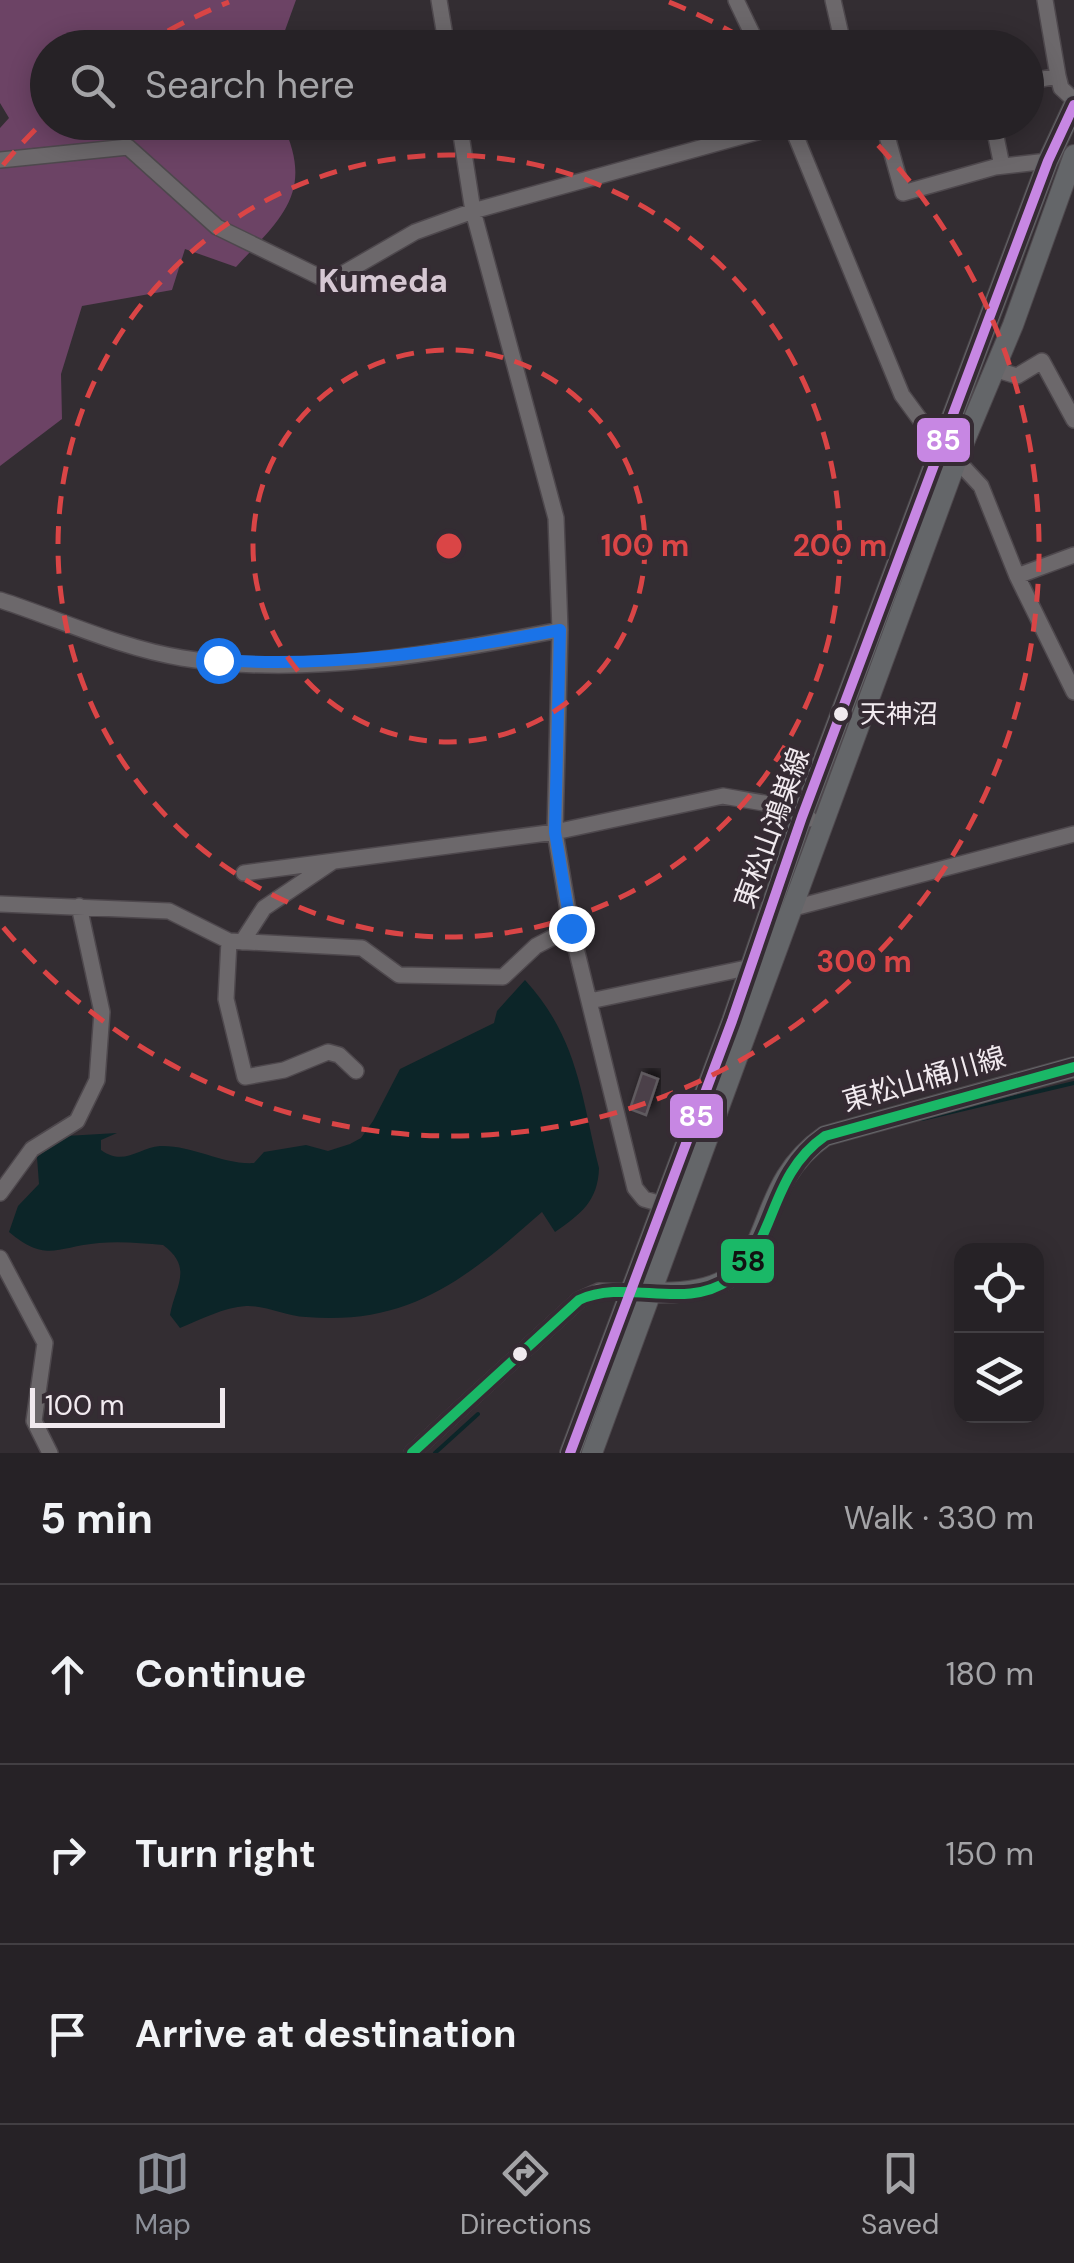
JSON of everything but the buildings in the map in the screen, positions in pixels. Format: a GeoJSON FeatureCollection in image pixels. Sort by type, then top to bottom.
{"type":"FeatureCollection","features":[{"type":"Feature","properties":{"kind":"main road","name":"東松山鴻巣線"},"geometry":{"type":"LineString","coordinates":[[641,1292],[822,824],[1048,161],[1074,102]]}},
{"type":"Feature","properties":{"kind":"main road","name":"東松山鴻巣線"},"geometry":{"type":"LineString","coordinates":[[641,1292],[664,1205],[802,817],[950,452],[994,369],[1074,155]]}},
{"type":"Feature","properties":{"kind":"main road","name":"東松山桶川線"},"geometry":{"type":"LineString","coordinates":[[641,1292],[697,1294],[726,1282],[750,1262],[790,1170],[825,1136],[1074,1068]]}},
{"type":"Feature","properties":{"kind":"main road"},"geometry":{"type":"LineString","coordinates":[[570,1453],[641,1292]]}},
{"type":"Feature","properties":{"kind":"main road"},"geometry":{"type":"LineString","coordinates":[[592,1453],[641,1292]]}},
{"type":"Feature","properties":{"kind":"street"},"geometry":{"type":"LineString","coordinates":[[439,0],[444,30]]}},
{"type":"Feature","properties":{"kind":"street"},"geometry":{"type":"LineString","coordinates":[[736,0],[750,30]]}},
{"type":"Feature","properties":{"kind":"street"},"geometry":{"type":"LineString","coordinates":[[832,0],[840,30]]}},
{"type":"Feature","properties":{"kind":"street"},"geometry":{"type":"LineString","coordinates":[[1045,0],[1060,88],[1074,102]]}},
{"type":"Feature","properties":{"kind":"street"},"geometry":{"type":"LineString","coordinates":[[1044,79],[1058,76]]}},
{"type":"Feature","properties":{"kind":"street"},"geometry":{"type":"LineString","coordinates":[[462,140],[473,211],[551,491],[559,542],[555,832],[571,928],[636,1188],[644,1199],[664,1205]]}},
{"type":"Feature","properties":{"kind":"street"},"geometry":{"type":"LineString","coordinates":[[0,160],[128,147],[217,227],[324,279],[344,274],[415,232],[473,211],[729,140]]}},
{"type":"Feature","properties":{"kind":"street"},"geometry":{"type":"LineString","coordinates":[[797,140],[902,395],[981,486],[1016,576],[1074,692]]}},
{"type":"Feature","properties":{"kind":"street"},"geometry":{"type":"LineString","coordinates":[[888,140],[903,193],[1002,166],[1048,161]]}},
{"type":"Feature","properties":{"kind":"street"},"geometry":{"type":"LineString","coordinates":[[997,140],[1002,166]]}},
{"type":"Feature","properties":{"kind":"street"},"geometry":{"type":"LineString","coordinates":[[994,369],[1017,376],[1042,361],[1074,420]]}},
{"type":"Feature","properties":{"kind":"street"},"geometry":{"type":"LineString","coordinates":[[1016,576],[1074,556]]}},
{"type":"Feature","properties":{"kind":"street"},"geometry":{"type":"LineString","coordinates":[[0,600],[180,658],[291,665],[464,648],[560,630]]}},
{"type":"Feature","properties":{"kind":"street"},"geometry":{"type":"LineString","coordinates":[[244,873],[555,832],[723,796],[764,803],[822,824]]}},
{"type":"Feature","properties":{"kind":"street"},"geometry":{"type":"LineString","coordinates":[[790,908],[1074,834]]}},
{"type":"Feature","properties":{"kind":"street"},"geometry":{"type":"LineString","coordinates":[[336,860],[264,908],[235,941],[226,999],[245,1078],[284,1070],[328,1052],[339,1055],[356,1071]]}},
{"type":"Feature","properties":{"kind":"street"},"geometry":{"type":"LineString","coordinates":[[0,904],[169,911],[235,941],[362,948],[399,975],[504,977],[536,946],[571,928]]}},
{"type":"Feature","properties":{"kind":"street"},"geometry":{"type":"LineString","coordinates":[[0,1192],[32,1149],[77,1122],[97,1080],[102,1012],[79,906]]}},
{"type":"Feature","properties":{"kind":"street"},"geometry":{"type":"LineString","coordinates":[[590,1000],[751,967]]}},
{"type":"Feature","properties":{"kind":"street"},"geometry":{"type":"LineString","coordinates":[[0,1258],[46,1343],[34,1420],[50,1453]]}},
{"type":"Feature","properties":{"kind":"street"},"geometry":{"type":"LineString","coordinates":[[412,1453],[579,1300],[599,1290],[641,1292]]}},
{"type":"Feature","properties":{"kind":"shaded area"},"geometry":{"type":"Polygon","coordinates":[[[0,0],[296,0],[285,30],[30,30],[30,140],[288,140],[295,168],[294,186],[279,218],[236,267],[185,249],[172,290],[82,306],[61,374],[62,419],[0,466],[0,128],[9,118],[0,103],[0,0]]]}},
{"type":"Feature","properties":{"kind":"water"},"geometry":{"type":"Polygon","coordinates":[[[525,980],[543,1002],[567,1046],[582,1092],[598,1179],[580,1213],[555,1232],[542,1212],[489,1257],[436,1292],[377,1314],[306,1317],[246,1306],[221,1311],[180,1328],[170,1315],[180,1270],[163,1245],[107,1242],[52,1251],[33,1247],[9,1232],[18,1206],[39,1184],[37,1157],[66,1136],[117,1133],[101,1140],[101,1150],[117,1157],[160,1146],[242,1163],[254,1163],[264,1152],[306,1145],[328,1151],[350,1144],[361,1138],[373,1121],[400,1069],[494,1023],[497,1011],[525,980]]]}},
{"type":"Feature","properties":{"kind":"waterway"},"geometry":{"type":"LineString","coordinates":[[922,1119],[1074,1083]]}},
{"type":"Feature","properties":{"kind":"waterway"},"geometry":{"type":"LineString","coordinates":[[435,1453],[478,1414]]}},
{"type":"Feature","properties":{"kind":"transit line","name":"85"},"geometry":{"type":"LineString","coordinates":[[570,1453],[732,1021],[802,817],[1048,161],[1074,105]]}},
{"type":"Feature","properties":{"kind":"transit line","name":"58"},"geometry":{"type":"LineString","coordinates":[[412,1453],[579,1300],[616,1292],[694,1293],[729,1280],[756,1249],[792,1171],[825,1136],[1074,1067]]}},
{"type":"Feature","properties":{"kind":"place","name":"天神沼"},"geometry":{"type":"Point","coordinates":[841,714]}},
{"type":"Feature","properties":{"kind":"district","name":"Kumeda"},"geometry":{"type":"Point","coordinates":[383,281]}},
{"type":"Feature","properties":{"kind":"route"},"geometry":{"type":"LineString","coordinates":[[218,660],[291,665],[464,648],[560,630],[555,832],[571,928]]}}]}
